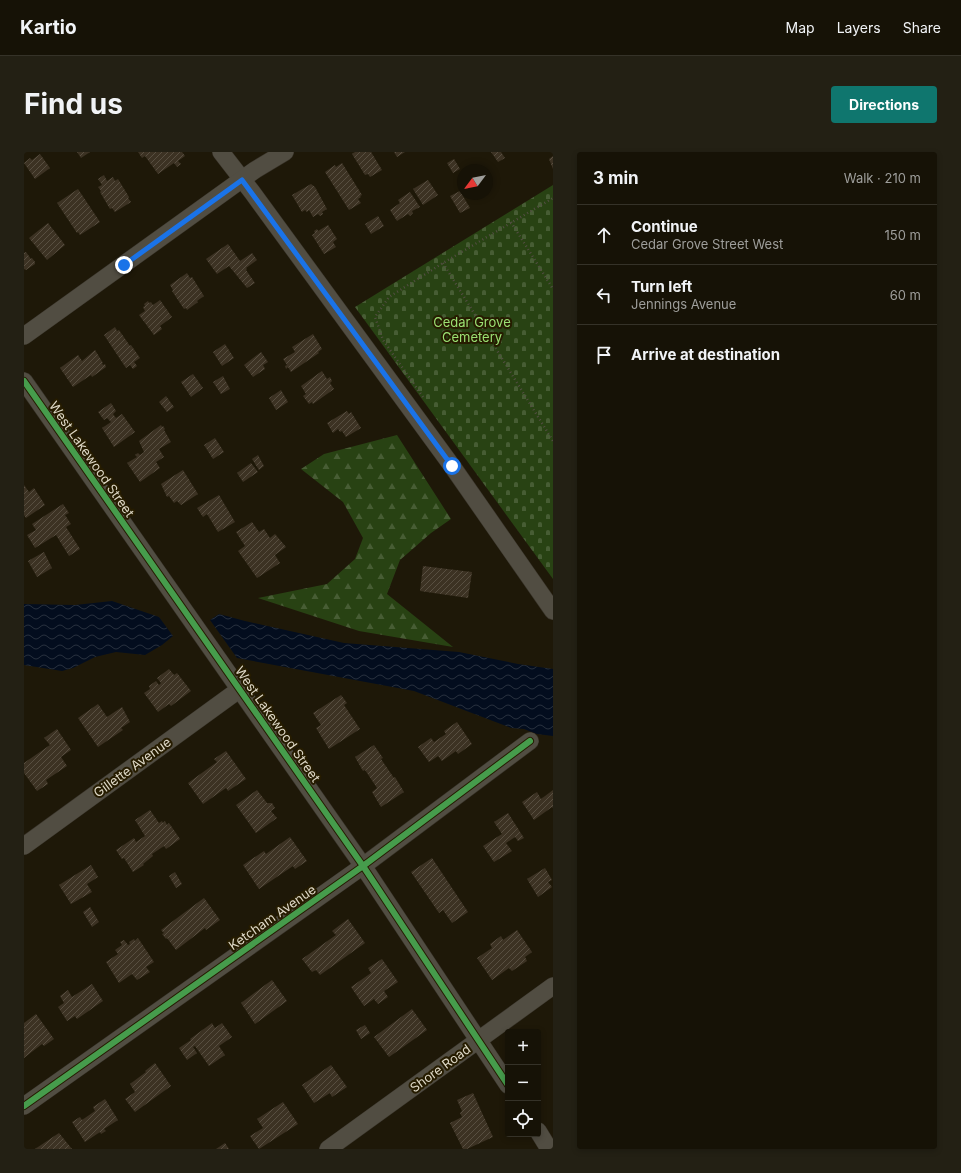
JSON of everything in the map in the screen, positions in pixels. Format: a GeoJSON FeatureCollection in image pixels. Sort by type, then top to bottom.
{"type":"FeatureCollection","features":[{"type":"Feature","properties":{"kind":"street"},"geometry":{"type":"LineString","coordinates":[[221,152],[447,460],[553,611]]}},
{"type":"Feature","properties":{"kind":"street"},"geometry":{"type":"LineString","coordinates":[[24,336],[255,170],[285,152]]}},
{"type":"Feature","properties":{"kind":"street","name":"West Lakewood Street"},"geometry":{"type":"LineString","coordinates":[[24,381],[364,866],[505,1081]]}},
{"type":"Feature","properties":{"kind":"street","name":"Gillette Avenue"},"geometry":{"type":"LineString","coordinates":[[24,846],[240,689]]}},
{"type":"Feature","properties":{"kind":"street","name":"Ketcham Avenue"},"geometry":{"type":"LineString","coordinates":[[24,1106],[364,866],[530,741]]}},
{"type":"Feature","properties":{"kind":"street","name":"Shore Road"},"geometry":{"type":"LineString","coordinates":[[328,1149],[553,986]]}},
{"type":"Feature","properties":{"kind":"street"},"geometry":{"type":"LineString","coordinates":[[541,1137],[549,1149]]}},
{"type":"Feature","properties":{"kind":"path"},"geometry":{"type":"LineString","coordinates":[[424,398],[383,340],[376,317],[389,297],[443,263],[553,198]]}},
{"type":"Feature","properties":{"kind":"path"},"geometry":{"type":"LineString","coordinates":[[511,222],[553,289]]}},
{"type":"Feature","properties":{"kind":"path"},"geometry":{"type":"LineString","coordinates":[[443,263],[553,441]]}},
{"type":"Feature","properties":{"kind":"green space","name":"Cedar Grove Cemetery"},"geometry":{"type":"Polygon","coordinates":[[[553,185],[553,579],[355,307],[553,185]]]}},
{"type":"Feature","properties":{"kind":"green space"},"geometry":{"type":"Polygon","coordinates":[[[397,435],[451,519],[431,533],[400,560],[387,594],[453,647],[359,631],[258,598],[327,584],[355,559],[363,538],[343,502],[301,469],[324,454],[397,435]]]}},
{"type":"Feature","properties":{"kind":"water"},"geometry":{"type":"Polygon","coordinates":[[[112,601],[159,617],[173,636],[162,645],[145,655],[116,652],[95,657],[73,668],[62,671],[24,665],[24,604],[75,605],[112,601]]]}},
{"type":"Feature","properties":{"kind":"water"},"geometry":{"type":"Polygon","coordinates":[[[219,614],[344,643],[459,652],[518,664],[553,669],[553,736],[537,734],[524,729],[511,728],[414,691],[237,658],[210,620],[219,614]]]}},
{"type":"Feature","properties":{"kind":"building"},"geometry":{"type":"Polygon","coordinates":[[[77,152],[90,152],[81,158],[77,152]]]}},
{"type":"Feature","properties":{"kind":"building"},"geometry":{"type":"Polygon","coordinates":[[[138,152],[182,152],[185,156],[178,161],[181,164],[177,167],[174,163],[158,174],[145,156],[142,158],[138,152]]]}},
{"type":"Feature","properties":{"kind":"building"},"geometry":{"type":"Polygon","coordinates":[[[355,152],[371,152],[382,170],[370,177],[368,174],[365,175],[352,154],[355,152]]]}},
{"type":"Feature","properties":{"kind":"building"},"geometry":{"type":"Polygon","coordinates":[[[394,152],[405,152],[397,157],[394,152]]]}},
{"type":"Feature","properties":{"kind":"building"},"geometry":{"type":"Polygon","coordinates":[[[491,152],[501,152],[505,158],[498,162],[491,152]]]}},
{"type":"Feature","properties":{"kind":"building"},"geometry":{"type":"Polygon","coordinates":[[[40,154],[50,168],[35,179],[24,163],[30,158],[32,160],[40,154]]]}},
{"type":"Feature","properties":{"kind":"building"},"geometry":{"type":"Polygon","coordinates":[[[553,156],[553,169],[549,159],[553,156]]]}},
{"type":"Feature","properties":{"kind":"building"},"geometry":{"type":"Polygon","coordinates":[[[454,159],[457,164],[457,171],[453,173],[447,163],[454,159]]]}},
{"type":"Feature","properties":{"kind":"building"},"geometry":{"type":"Polygon","coordinates":[[[342,163],[362,195],[358,199],[361,203],[349,210],[325,172],[335,165],[336,167],[342,163]]]}},
{"type":"Feature","properties":{"kind":"building"},"geometry":{"type":"Polygon","coordinates":[[[104,175],[107,181],[113,177],[115,181],[118,179],[131,202],[115,212],[112,208],[110,209],[98,187],[102,185],[98,179],[104,175]]]}},
{"type":"Feature","properties":{"kind":"building"},"geometry":{"type":"Polygon","coordinates":[[[428,180],[438,195],[423,205],[413,189],[428,180]]]}},
{"type":"Feature","properties":{"kind":"building"},"geometry":{"type":"Polygon","coordinates":[[[311,184],[315,187],[327,209],[322,212],[323,214],[320,216],[318,214],[313,217],[309,210],[307,212],[305,210],[302,212],[292,195],[311,184]]]}},
{"type":"Feature","properties":{"kind":"building"},"geometry":{"type":"Polygon","coordinates":[[[78,189],[100,222],[80,235],[78,232],[77,233],[57,203],[78,189]]]}},
{"type":"Feature","properties":{"kind":"building"},"geometry":{"type":"Polygon","coordinates":[[[410,192],[420,207],[412,211],[413,213],[410,216],[408,214],[397,221],[390,210],[400,203],[398,200],[410,192]]]}},
{"type":"Feature","properties":{"kind":"building"},"geometry":{"type":"Polygon","coordinates":[[[457,192],[457,200],[465,200],[470,208],[460,213],[450,196],[457,192]]]}},
{"type":"Feature","properties":{"kind":"building"},"geometry":{"type":"Polygon","coordinates":[[[378,216],[384,226],[371,234],[365,224],[378,216]]]}},
{"type":"Feature","properties":{"kind":"building"},"geometry":{"type":"Polygon","coordinates":[[[48,223],[65,245],[47,260],[29,238],[48,223]]]}},
{"type":"Feature","properties":{"kind":"building"},"geometry":{"type":"Polygon","coordinates":[[[328,225],[337,239],[333,242],[336,247],[324,254],[312,235],[317,229],[318,231],[328,225]]]}},
{"type":"Feature","properties":{"kind":"building"},"geometry":{"type":"Polygon","coordinates":[[[228,244],[240,261],[252,253],[257,260],[246,268],[255,283],[247,288],[229,266],[217,274],[206,259],[228,244]]]}},
{"type":"Feature","properties":{"kind":"building"},"geometry":{"type":"Polygon","coordinates":[[[26,252],[35,264],[26,270],[24,269],[24,253],[26,252]]]}},
{"type":"Feature","properties":{"kind":"building"},"geometry":{"type":"Polygon","coordinates":[[[187,273],[190,278],[192,277],[204,296],[187,310],[186,308],[184,309],[172,291],[173,290],[170,285],[187,273]]]}},
{"type":"Feature","properties":{"kind":"building"},"geometry":{"type":"Polygon","coordinates":[[[160,300],[172,317],[160,326],[162,329],[154,335],[139,315],[145,311],[143,307],[148,301],[153,305],[160,300]]]}},
{"type":"Feature","properties":{"kind":"building"},"geometry":{"type":"Polygon","coordinates":[[[115,327],[117,331],[119,330],[140,358],[134,362],[137,366],[133,369],[130,365],[126,368],[104,335],[115,327]]]}},
{"type":"Feature","properties":{"kind":"building"},"geometry":{"type":"Polygon","coordinates":[[[313,334],[322,349],[318,352],[319,353],[291,372],[288,367],[286,369],[285,366],[287,365],[283,359],[295,352],[292,347],[313,334]]]}},
{"type":"Feature","properties":{"kind":"building"},"geometry":{"type":"Polygon","coordinates":[[[225,344],[234,358],[222,366],[213,352],[225,344]]]}},
{"type":"Feature","properties":{"kind":"building"},"geometry":{"type":"Polygon","coordinates":[[[95,350],[103,365],[105,364],[106,367],[92,377],[91,375],[73,387],[60,368],[78,355],[82,361],[95,350]]]}},
{"type":"Feature","properties":{"kind":"building"},"geometry":{"type":"Polygon","coordinates":[[[261,352],[268,362],[263,365],[265,369],[253,377],[244,365],[261,352]]]}},
{"type":"Feature","properties":{"kind":"building"},"geometry":{"type":"Polygon","coordinates":[[[322,371],[327,379],[330,377],[332,381],[330,383],[334,389],[313,404],[312,402],[309,404],[303,396],[306,394],[301,386],[322,371]]]}},
{"type":"Feature","properties":{"kind":"building"},"geometry":{"type":"Polygon","coordinates":[[[193,374],[203,388],[191,397],[181,382],[193,374]]]}},
{"type":"Feature","properties":{"kind":"building"},"geometry":{"type":"Polygon","coordinates":[[[223,376],[230,389],[221,394],[213,382],[223,376]]]}},
{"type":"Feature","properties":{"kind":"building"},"geometry":{"type":"Polygon","coordinates":[[[281,390],[288,402],[276,410],[269,398],[281,390]]]}},
{"type":"Feature","properties":{"kind":"building"},"geometry":{"type":"Polygon","coordinates":[[[166,396],[174,407],[167,412],[159,402],[166,396]]]}},
{"type":"Feature","properties":{"kind":"building"},"geometry":{"type":"Polygon","coordinates":[[[111,403],[116,411],[113,414],[116,418],[122,414],[135,432],[114,447],[102,428],[111,422],[107,418],[104,420],[98,412],[111,403]]]}},
{"type":"Feature","properties":{"kind":"building"},"geometry":{"type":"Polygon","coordinates":[[[347,411],[349,414],[351,412],[361,428],[346,437],[342,431],[340,432],[338,429],[333,433],[327,423],[347,411]]]}},
{"type":"Feature","properties":{"kind":"building"},"geometry":{"type":"Polygon","coordinates":[[[161,425],[165,429],[164,430],[171,442],[159,449],[164,457],[156,462],[160,468],[140,482],[127,463],[137,457],[135,455],[138,453],[140,455],[144,452],[139,441],[161,425]]]}},
{"type":"Feature","properties":{"kind":"building"},"geometry":{"type":"Polygon","coordinates":[[[215,438],[224,452],[213,459],[204,445],[215,438]]]}},
{"type":"Feature","properties":{"kind":"building"},"geometry":{"type":"Polygon","coordinates":[[[258,455],[264,466],[259,470],[252,459],[258,455]]]}},
{"type":"Feature","properties":{"kind":"building"},"geometry":{"type":"Polygon","coordinates":[[[251,463],[258,472],[243,482],[237,473],[251,463]]]}},
{"type":"Feature","properties":{"kind":"building"},"geometry":{"type":"Polygon","coordinates":[[[183,470],[198,494],[181,505],[177,501],[174,503],[169,496],[167,497],[161,484],[183,470]]]}},
{"type":"Feature","properties":{"kind":"building"},"geometry":{"type":"Polygon","coordinates":[[[24,485],[29,492],[34,488],[45,505],[26,518],[24,515],[24,485]]]}},
{"type":"Feature","properties":{"kind":"building"},"geometry":{"type":"Polygon","coordinates":[[[219,495],[235,522],[218,532],[207,514],[203,517],[197,508],[219,495]]]}},
{"type":"Feature","properties":{"kind":"building"},"geometry":{"type":"Polygon","coordinates":[[[63,504],[69,513],[65,515],[71,524],[66,527],[80,549],[69,556],[56,535],[35,548],[27,535],[36,530],[32,524],[63,504]]]}},
{"type":"Feature","properties":{"kind":"building"},"geometry":{"type":"Polygon","coordinates":[[[252,522],[259,532],[264,529],[270,538],[275,534],[286,547],[275,555],[280,563],[257,578],[238,551],[245,546],[236,532],[252,522]]]}},
{"type":"Feature","properties":{"kind":"building"},"geometry":{"type":"Polygon","coordinates":[[[44,552],[52,568],[37,577],[28,561],[44,552]]]}},
{"type":"Feature","properties":{"kind":"building"},"geometry":{"type":"Polygon","coordinates":[[[423,566],[472,572],[468,598],[420,591],[423,566]]]}},
{"type":"Feature","properties":{"kind":"building"},"geometry":{"type":"Polygon","coordinates":[[[169,669],[174,675],[177,673],[191,691],[171,706],[169,704],[158,712],[144,693],[150,689],[149,686],[156,681],[159,685],[161,683],[157,678],[169,669]]]}},
{"type":"Feature","properties":{"kind":"building"},"geometry":{"type":"Polygon","coordinates":[[[341,695],[347,703],[344,705],[360,729],[329,749],[316,728],[321,725],[313,713],[341,695]]]}},
{"type":"Feature","properties":{"kind":"building"},"geometry":{"type":"Polygon","coordinates":[[[98,704],[107,717],[122,707],[130,722],[121,728],[123,730],[98,747],[78,718],[98,704]]]}},
{"type":"Feature","properties":{"kind":"building"},"geometry":{"type":"Polygon","coordinates":[[[457,722],[472,744],[458,754],[456,751],[442,761],[438,756],[429,762],[418,747],[431,738],[434,742],[446,734],[444,731],[457,722]]]}},
{"type":"Feature","properties":{"kind":"building"},"geometry":{"type":"Polygon","coordinates":[[[57,729],[71,750],[61,757],[67,766],[46,780],[48,784],[37,791],[24,773],[24,763],[50,745],[44,738],[57,729]]]}},
{"type":"Feature","properties":{"kind":"building"},"geometry":{"type":"Polygon","coordinates":[[[374,745],[383,758],[381,759],[404,792],[381,807],[372,792],[377,788],[365,770],[363,771],[355,757],[374,745]]]}},
{"type":"Feature","properties":{"kind":"building"},"geometry":{"type":"Polygon","coordinates":[[[226,751],[246,779],[228,791],[226,788],[203,804],[188,783],[217,762],[214,759],[226,751]]]}},
{"type":"Feature","properties":{"kind":"building"},"geometry":{"type":"Polygon","coordinates":[[[257,790],[267,803],[272,803],[275,808],[271,811],[277,818],[256,833],[236,805],[257,790]]]}},
{"type":"Feature","properties":{"kind":"building"},"geometry":{"type":"Polygon","coordinates":[[[553,790],[553,808],[552,807],[534,820],[522,802],[537,792],[541,799],[553,790]]]}},
{"type":"Feature","properties":{"kind":"building"},"geometry":{"type":"Polygon","coordinates":[[[150,810],[159,823],[162,821],[163,823],[165,821],[167,825],[169,823],[180,839],[166,849],[164,846],[152,854],[153,856],[143,864],[144,865],[133,872],[124,858],[122,859],[116,850],[134,838],[136,842],[145,836],[135,820],[150,810]]]}},
{"type":"Feature","properties":{"kind":"building"},"geometry":{"type":"Polygon","coordinates":[[[508,813],[524,838],[518,841],[515,837],[506,843],[512,851],[494,862],[483,846],[502,834],[494,822],[508,813]]]}},
{"type":"Feature","properties":{"kind":"building"},"geometry":{"type":"Polygon","coordinates":[[[290,837],[307,861],[295,869],[293,866],[259,889],[243,865],[264,851],[266,854],[290,837]]]}},
{"type":"Feature","properties":{"kind":"building"},"geometry":{"type":"Polygon","coordinates":[[[432,858],[468,912],[452,923],[443,910],[439,913],[411,872],[432,858]]]}},
{"type":"Feature","properties":{"kind":"building"},"geometry":{"type":"Polygon","coordinates":[[[91,865],[98,877],[87,884],[92,892],[71,904],[59,885],[91,865]]]}},
{"type":"Feature","properties":{"kind":"building"},"geometry":{"type":"Polygon","coordinates":[[[545,868],[552,880],[548,882],[552,887],[538,897],[527,879],[545,868]]]}},
{"type":"Feature","properties":{"kind":"building"},"geometry":{"type":"Polygon","coordinates":[[[175,872],[182,884],[176,888],[169,876],[175,872]]]}},
{"type":"Feature","properties":{"kind":"building"},"geometry":{"type":"Polygon","coordinates":[[[204,898],[220,920],[206,930],[205,928],[176,950],[162,934],[164,933],[161,930],[204,898]]]}},
{"type":"Feature","properties":{"kind":"building"},"geometry":{"type":"Polygon","coordinates":[[[90,907],[99,922],[92,927],[83,912],[90,907]]]}},
{"type":"Feature","properties":{"kind":"building"},"geometry":{"type":"Polygon","coordinates":[[[348,919],[365,943],[320,975],[316,970],[312,972],[302,959],[336,935],[332,931],[348,919]]]}},
{"type":"Feature","properties":{"kind":"building"},"geometry":{"type":"Polygon","coordinates":[[[517,930],[532,952],[525,957],[527,961],[512,971],[509,968],[492,980],[477,958],[492,948],[490,944],[501,936],[503,940],[517,930]]]}},
{"type":"Feature","properties":{"kind":"building"},"geometry":{"type":"Polygon","coordinates":[[[138,938],[154,962],[146,967],[150,972],[137,980],[132,974],[119,983],[106,962],[118,954],[115,950],[122,945],[120,942],[124,940],[128,945],[130,944],[129,942],[134,939],[135,941],[138,938]]]}},
{"type":"Feature","properties":{"kind":"building"},"geometry":{"type":"Polygon","coordinates":[[[382,959],[398,982],[384,991],[388,997],[378,1004],[374,999],[364,1006],[351,987],[371,973],[368,968],[382,959]]]}},
{"type":"Feature","properties":{"kind":"building"},"geometry":{"type":"Polygon","coordinates":[[[272,980],[287,1001],[255,1024],[241,1003],[272,980]]]}},
{"type":"Feature","properties":{"kind":"building"},"geometry":{"type":"Polygon","coordinates":[[[92,984],[103,1001],[77,1019],[75,1016],[67,1021],[58,1007],[64,1003],[60,996],[68,990],[72,997],[92,984]]]}},
{"type":"Feature","properties":{"kind":"building"},"geometry":{"type":"Polygon","coordinates":[[[412,1009],[427,1030],[389,1057],[374,1037],[412,1009]]]}},
{"type":"Feature","properties":{"kind":"building"},"geometry":{"type":"Polygon","coordinates":[[[36,1014],[54,1039],[44,1046],[42,1044],[24,1058],[24,1023],[36,1014]]]}},
{"type":"Feature","properties":{"kind":"building"},"geometry":{"type":"Polygon","coordinates":[[[212,1023],[215,1028],[222,1023],[232,1037],[219,1046],[225,1055],[209,1066],[195,1046],[193,1047],[197,1053],[187,1060],[179,1048],[212,1023]]]}},
{"type":"Feature","properties":{"kind":"building"},"geometry":{"type":"Polygon","coordinates":[[[365,1025],[370,1033],[361,1039],[356,1030],[365,1025]]]}},
{"type":"Feature","properties":{"kind":"building"},"geometry":{"type":"Polygon","coordinates":[[[155,1063],[171,1086],[135,1112],[125,1099],[135,1092],[130,1084],[155,1063]]]}},
{"type":"Feature","properties":{"kind":"building"},"geometry":{"type":"Polygon","coordinates":[[[331,1065],[347,1087],[332,1097],[330,1093],[314,1103],[302,1085],[331,1065]]]}},
{"type":"Feature","properties":{"kind":"building"},"geometry":{"type":"Polygon","coordinates":[[[473,1093],[493,1137],[467,1149],[463,1149],[450,1123],[462,1117],[460,1113],[462,1111],[457,1100],[473,1093]]]}},
{"type":"Feature","properties":{"kind":"building"},"geometry":{"type":"Polygon","coordinates":[[[105,1099],[118,1120],[104,1129],[106,1131],[101,1134],[100,1132],[85,1142],[72,1122],[80,1117],[82,1120],[95,1111],[93,1107],[105,1099]]]}},
{"type":"Feature","properties":{"kind":"building"},"geometry":{"type":"Polygon","coordinates":[[[283,1102],[298,1124],[259,1149],[250,1136],[263,1128],[257,1119],[283,1102]]]}},
{"type":"Feature","properties":{"kind":"building"},"geometry":{"type":"Polygon","coordinates":[[[59,1133],[72,1149],[35,1149],[59,1133]]]}},
{"type":"Feature","properties":{"kind":"building"},"geometry":{"type":"Polygon","coordinates":[[[225,1143],[229,1149],[216,1149],[225,1143]]]}},
{"type":"Feature","properties":{"kind":"cycle path"},"geometry":{"type":"LineString","coordinates":[[24,381],[363,866],[505,1080]]}},
{"type":"Feature","properties":{"kind":"cycle path"},"geometry":{"type":"LineString","coordinates":[[24,1106],[363,866],[530,741]]}},
{"type":"Feature","properties":{"kind":"route"},"geometry":{"type":"LineString","coordinates":[[124,265],[242,180],[452,466]]}}]}
